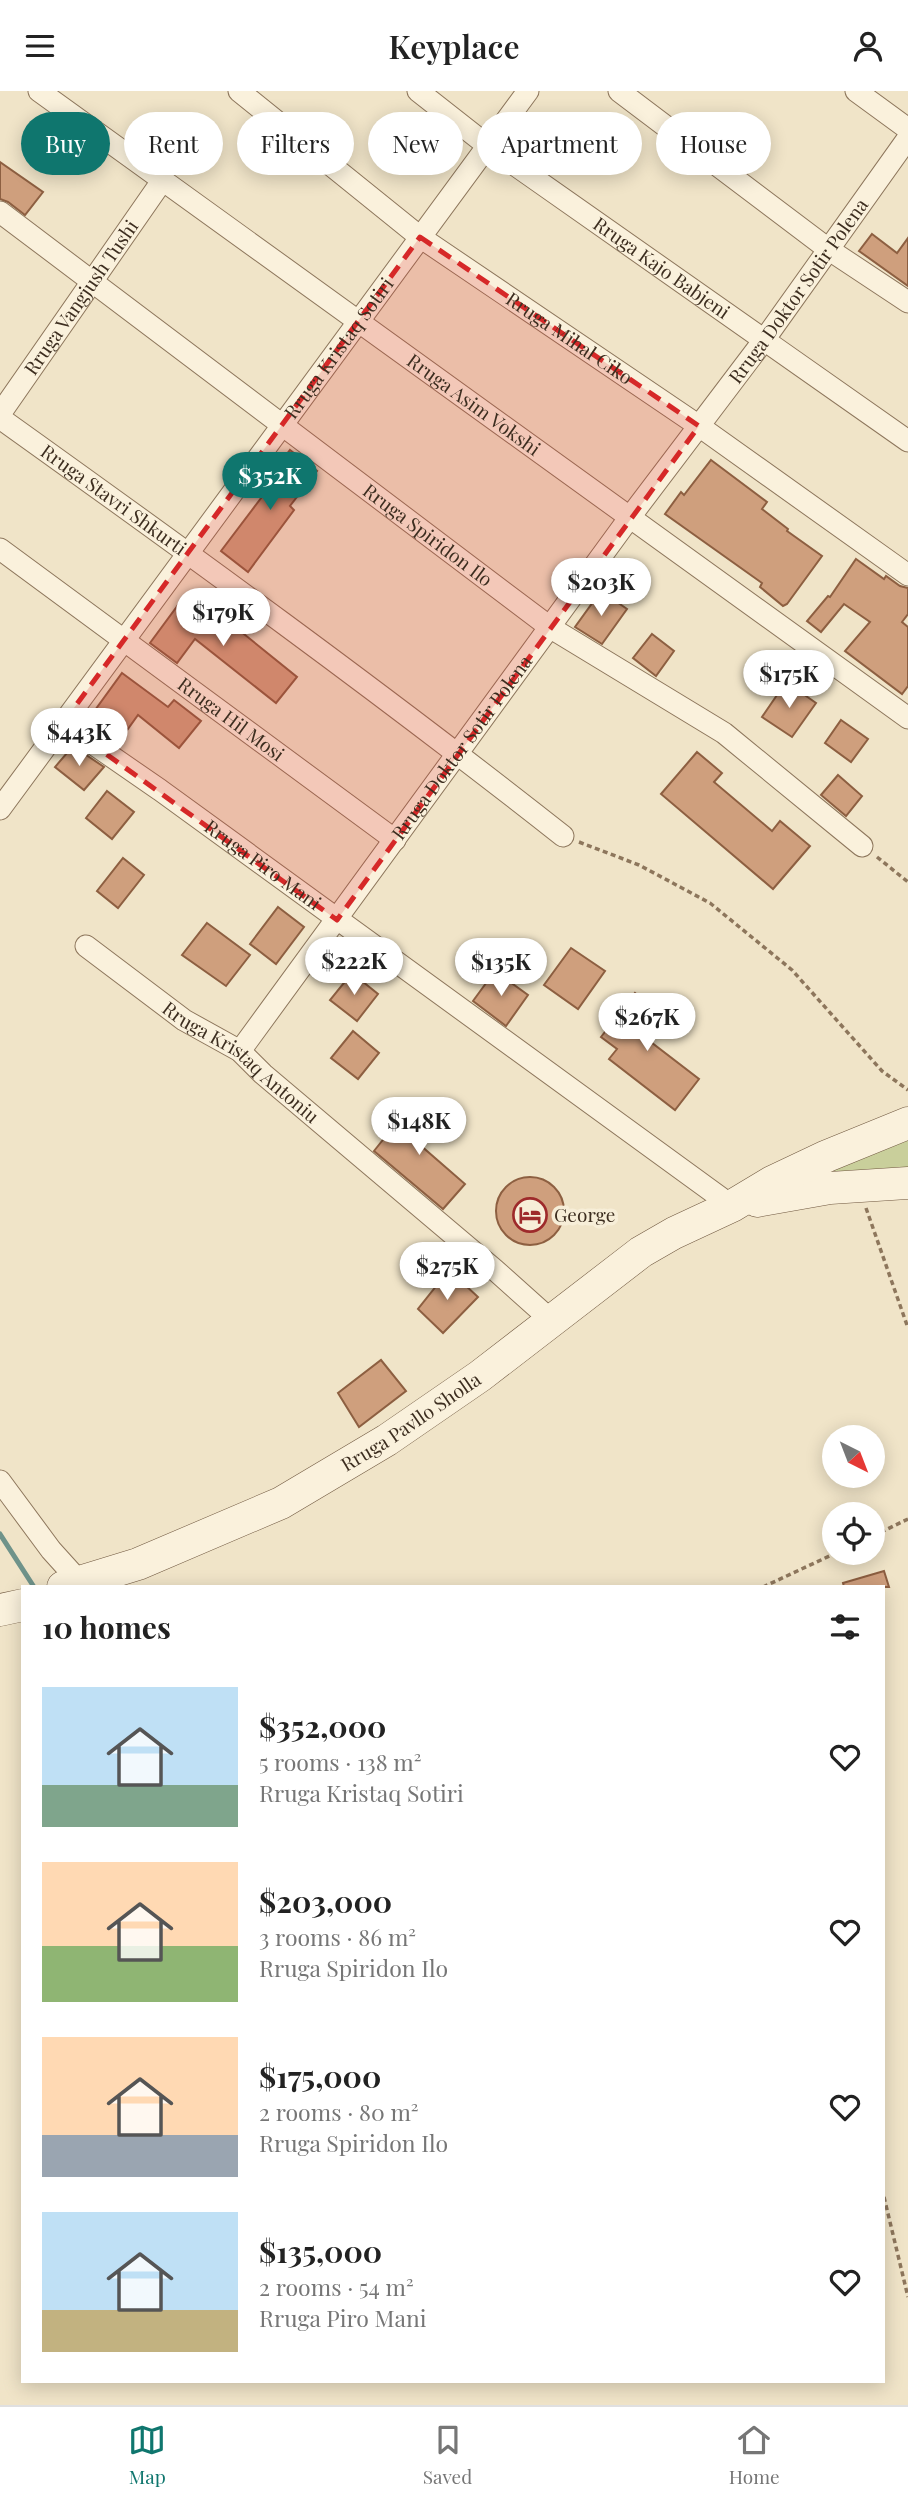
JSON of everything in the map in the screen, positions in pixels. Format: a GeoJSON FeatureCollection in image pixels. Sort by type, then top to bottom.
{"type":"FeatureCollection","features":[{"type":"Feature","properties":{"kind":"street","name":"Rruga Asim Vokshi"},"geometry":{"type":"LineString","coordinates":[[39,91],[908,718]]}},
{"type":"Feature","properties":{"kind":"street","name":"Rruga Mihal Ciko"},"geometry":{"type":"LineString","coordinates":[[239,91],[421,237],[699,426],[908,575]]}},
{"type":"Feature","properties":{"kind":"street","name":"Rruga Kajo Babjeni"},"geometry":{"type":"LineString","coordinates":[[418,91],[477,137]]}},
{"type":"Feature","properties":{"kind":"street","name":"Rruga Kristaq Sotiri"},"geometry":{"type":"LineString","coordinates":[[513,112],[528,91]]}},
{"type":"Feature","properties":{"kind":"street"},"geometry":{"type":"LineString","coordinates":[[619,91],[828,249],[908,302]]}},
{"type":"Feature","properties":{"kind":"street"},"geometry":{"type":"LineString","coordinates":[[856,91],[908,128]]}},
{"type":"Feature","properties":{"kind":"street","name":"Rruga Doktor Sotir Polena"},"geometry":{"type":"LineString","coordinates":[[240,1051],[630,517],[764,340],[908,138]]}},
{"type":"Feature","properties":{"kind":"street","name":"Rruga Kristaq Sotiri"},"geometry":{"type":"LineString","coordinates":[[0,809],[477,161]]}},
{"type":"Feature","properties":{"kind":"street","name":"Rruga Kajo Babjeni"},"geometry":{"type":"LineString","coordinates":[[529,175],[908,441]]}},
{"type":"Feature","properties":{"kind":"street","name":"Rruga Vangjush Tushi"},"geometry":{"type":"LineString","coordinates":[[0,416],[162,181]]}},
{"type":"Feature","properties":{"kind":"street","name":"Rruga Spiridon Ilo"},"geometry":{"type":"LineString","coordinates":[[0,212],[551,628],[724,733],[862,846]]}},
{"type":"Feature","properties":{"kind":"street","name":"Rruga Stavri Shkurti"},"geometry":{"type":"LineString","coordinates":[[0,416],[458,754],[562,836]]}},
{"type":"Feature","properties":{"kind":"street","name":"Rruga Hil Mosi"},"geometry":{"type":"LineString","coordinates":[[0,549],[395,840]]}},
{"type":"Feature","properties":{"kind":"street","name":"Rruga Piro Mani"},"geometry":{"type":"LineString","coordinates":[[63,723],[160,790],[732,1206]]}},
{"type":"Feature","properties":{"kind":"street","name":"Rruga Kristaq Antoniu"},"geometry":{"type":"LineString","coordinates":[[86,946],[184,1020],[240,1051],[263,1074],[552,1321]]}},
{"type":"Feature","properties":{"kind":"street","name":"Rruga Pavllo Sholla"},"geometry":{"type":"LineString","coordinates":[[71,1584],[116,1579],[138,1564],[281,1503],[387,1440],[480,1376],[641,1252],[695,1222],[732,1206],[772,1182],[908,1123]]}},
{"type":"Feature","properties":{"kind":"street","name":"Rruga Pavllo Sholla"},"geometry":{"type":"LineString","coordinates":[[732,1206],[830,1188],[908,1183]]}},
{"type":"Feature","properties":{"kind":"street"},"geometry":{"type":"LineString","coordinates":[[0,1481],[51,1550],[71,1584]]}},
{"type":"Feature","properties":{"kind":"path"},"geometry":{"type":"LineString","coordinates":[[562,836],[639,865],[710,903],[792,970],[882,1071],[908,1090]]}},
{"type":"Feature","properties":{"kind":"path"},"geometry":{"type":"LineString","coordinates":[[862,846],[908,882]]}},
{"type":"Feature","properties":{"kind":"path"},"geometry":{"type":"LineString","coordinates":[[858,1186],[908,1328]]}},
{"type":"Feature","properties":{"kind":"path"},"geometry":{"type":"LineString","coordinates":[[885,1530],[908,1519]]}},
{"type":"Feature","properties":{"kind":"path"},"geometry":{"type":"LineString","coordinates":[[767,1585],[822,1559]]}},
{"type":"Feature","properties":{"kind":"path"},"geometry":{"type":"LineString","coordinates":[[885,2201],[908,2297]]}},
{"type":"Feature","properties":{"kind":"highlighted area"},"geometry":{"type":"Polygon","coordinates":[[[420,237],[699,426],[337,920],[63,723],[420,237]]]}},
{"type":"Feature","properties":{"kind":"green space"},"geometry":{"type":"Polygon","coordinates":[[[908,1136],[908,1171],[820,1175],[908,1136]]]}},
{"type":"Feature","properties":{"kind":"building"},"geometry":{"type":"Polygon","coordinates":[[[0,162],[43,192],[25,215],[0,199],[0,162]]]}},
{"type":"Feature","properties":{"kind":"building"},"geometry":{"type":"Polygon","coordinates":[[[872,234],[897,253],[908,238],[908,286],[859,251],[872,234]]]}},
{"type":"Feature","properties":{"kind":"building"},"geometry":{"type":"Polygon","coordinates":[[[290,450],[317,471],[290,506],[294,510],[248,572],[221,551],[274,481],[269,477],[290,450]]]}},
{"type":"Feature","properties":{"kind":"building"},"geometry":{"type":"Polygon","coordinates":[[[711,460],[767,502],[762,509],[822,556],[787,604],[783,606],[760,587],[762,583],[665,514],[681,492],[684,495],[711,460]]]}},
{"type":"Feature","properties":{"kind":"building"},"geometry":{"type":"Polygon","coordinates":[[[856,559],[884,579],[886,576],[908,588],[908,614],[902,622],[908,627],[908,686],[902,694],[845,651],[870,622],[844,604],[821,632],[807,621],[828,596],[830,597],[856,559]]]}},
{"type":"Feature","properties":{"kind":"building"},"geometry":{"type":"Polygon","coordinates":[[[601,591],[627,609],[602,644],[575,627],[601,591]]]}},
{"type":"Feature","properties":{"kind":"building"},"geometry":{"type":"Polygon","coordinates":[[[184,597],[231,631],[234,626],[297,677],[276,703],[195,639],[177,663],[150,643],[184,597]]]}},
{"type":"Feature","properties":{"kind":"building"},"geometry":{"type":"Polygon","coordinates":[[[652,634],[674,651],[656,676],[633,658],[652,634]]]}},
{"type":"Feature","properties":{"kind":"building"},"geometry":{"type":"Polygon","coordinates":[[[122,673],[168,707],[174,700],[201,721],[179,748],[138,715],[120,740],[90,717],[122,673]]]}},
{"type":"Feature","properties":{"kind":"building"},"geometry":{"type":"Polygon","coordinates":[[[786,682],[816,703],[792,737],[762,717],[786,682]]]}},
{"type":"Feature","properties":{"kind":"building"},"geometry":{"type":"Polygon","coordinates":[[[841,720],[868,739],[851,762],[825,743],[841,720]]]}},
{"type":"Feature","properties":{"kind":"building"},"geometry":{"type":"Polygon","coordinates":[[[73,746],[104,767],[84,790],[55,767],[73,746]]]}},
{"type":"Feature","properties":{"kind":"building"},"geometry":{"type":"Polygon","coordinates":[[[697,752],[722,773],[714,782],[772,831],[780,821],[810,846],[773,889],[661,794],[697,752]]]}},
{"type":"Feature","properties":{"kind":"building"},"geometry":{"type":"Polygon","coordinates":[[[838,775],[862,796],[846,816],[821,795],[838,775]]]}},
{"type":"Feature","properties":{"kind":"building"},"geometry":{"type":"Polygon","coordinates":[[[107,791],[134,812],[112,839],[86,818],[107,791]]]}},
{"type":"Feature","properties":{"kind":"building"},"geometry":{"type":"Polygon","coordinates":[[[123,858],[144,875],[118,908],[97,891],[123,858]]]}},
{"type":"Feature","properties":{"kind":"building"},"geometry":{"type":"Polygon","coordinates":[[[278,907],[304,927],[276,964],[250,944],[278,907]]]}},
{"type":"Feature","properties":{"kind":"building"},"geometry":{"type":"Polygon","coordinates":[[[207,923],[250,955],[226,986],[182,955],[207,923]]]}},
{"type":"Feature","properties":{"kind":"building"},"geometry":{"type":"Polygon","coordinates":[[[571,948],[605,971],[578,1009],[544,985],[571,948]]]}},
{"type":"Feature","properties":{"kind":"building"},"geometry":{"type":"Polygon","coordinates":[[[495,971],[528,995],[506,1026],[473,1001],[495,971]]]}},
{"type":"Feature","properties":{"kind":"building"},"geometry":{"type":"Polygon","coordinates":[[[352,973],[378,994],[357,1021],[330,1000],[352,973]]]}},
{"type":"Feature","properties":{"kind":"building"},"geometry":{"type":"Polygon","coordinates":[[[635,993],[665,1016],[647,1039],[699,1079],[675,1110],[609,1059],[617,1049],[601,1037],[635,993]]]}},
{"type":"Feature","properties":{"kind":"building"},"geometry":{"type":"Polygon","coordinates":[[[353,1031],[379,1053],[358,1079],[331,1058],[353,1031]]]}},
{"type":"Feature","properties":{"kind":"building"},"geometry":{"type":"Polygon","coordinates":[[[414,1101],[438,1120],[419,1144],[465,1184],[443,1209],[374,1151],[414,1101]]]}},
{"type":"Feature","properties":{"kind":"building","name":"George"},"geometry":{"type":"Polygon","coordinates":[[[530,1177],[543,1180],[554,1187],[561,1198],[564,1211],[561,1224],[554,1235],[543,1242],[530,1245],[517,1242],[506,1235],[499,1224],[496,1211],[499,1198],[506,1187],[517,1180],[530,1177]]]}},
{"type":"Feature","properties":{"kind":"building"},"geometry":{"type":"Polygon","coordinates":[[[449,1270],[478,1297],[443,1333],[418,1309],[449,1270]]]}},
{"type":"Feature","properties":{"kind":"building"},"geometry":{"type":"Polygon","coordinates":[[[381,1360],[406,1391],[359,1427],[338,1393],[381,1360]]]}},
{"type":"Feature","properties":{"kind":"building"},"geometry":{"type":"Polygon","coordinates":[[[884,1571],[889,1587],[844,1585],[884,1571]]]}},
{"type":"Feature","properties":{"kind":"waterway"},"geometry":{"type":"LineString","coordinates":[[0,1534],[33,1585]]}},
{"type":"Feature","properties":{"kind":"place","name":"George"},"geometry":{"type":"Point","coordinates":[530,1215]}}]}
